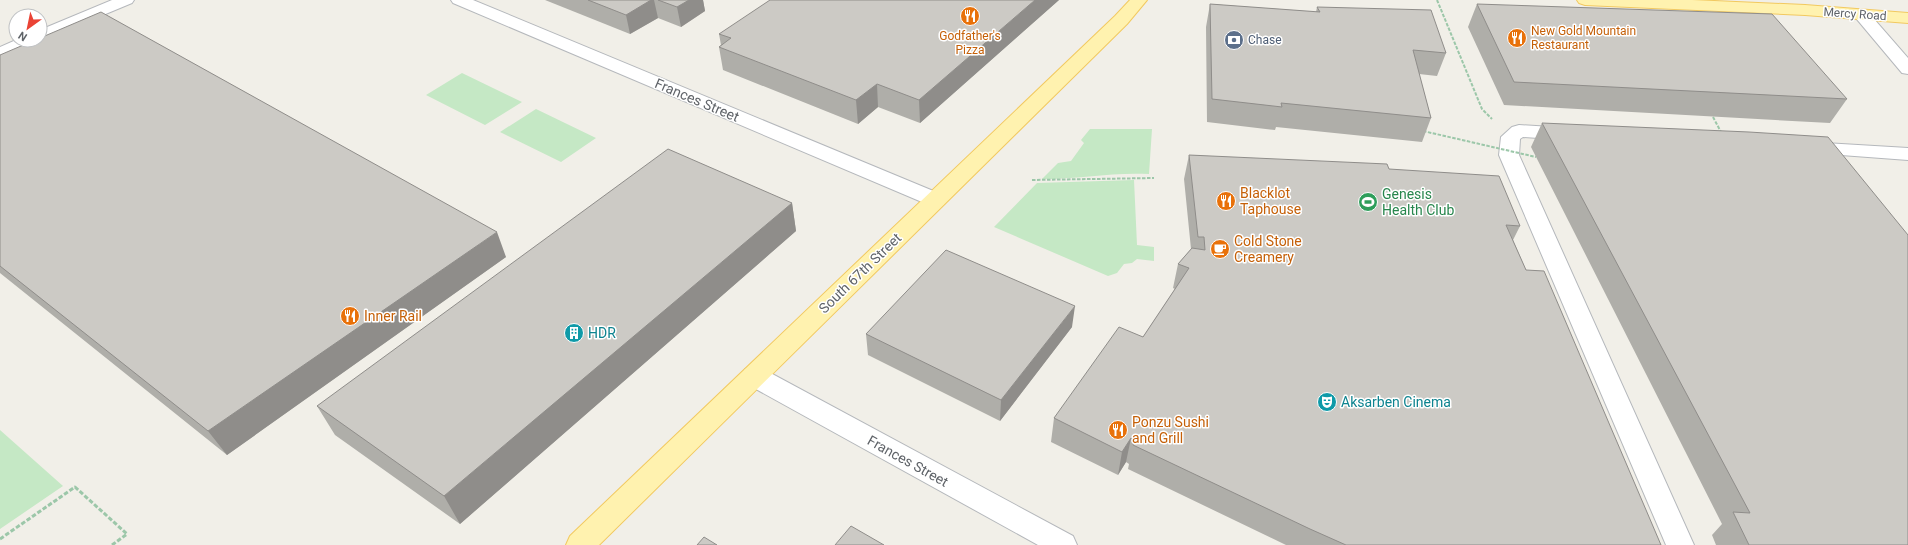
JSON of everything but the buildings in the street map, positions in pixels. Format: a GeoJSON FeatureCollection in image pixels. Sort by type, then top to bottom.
{"type":"FeatureCollection","features":[{"type":"Feature","properties":{"kind":"main road","name":"South 67th Street"},"geometry":{"type":"LineString","coordinates":[[580,545],[1121,20],[1138,0]]}},
{"type":"Feature","properties":{"kind":"main road","name":"Mercy Road"},"geometry":{"type":"LineString","coordinates":[[1585,0],[1805,10],[1908,18]]}},
{"type":"Feature","properties":{"kind":"street"},"geometry":{"type":"LineString","coordinates":[[48,33],[126,0]]}},
{"type":"Feature","properties":{"kind":"street","name":"Frances Street"},"geometry":{"type":"LineString","coordinates":[[459,0],[936,200]]}},
{"type":"Feature","properties":{"kind":"street"},"geometry":{"type":"LineString","coordinates":[[1861,14],[1908,69]]}},
{"type":"Feature","properties":{"kind":"street"},"geometry":{"type":"LineString","coordinates":[[0,53],[12,48]]}},
{"type":"Feature","properties":{"kind":"street"},"geometry":{"type":"LineString","coordinates":[[1590,135],[1519,131],[1511,137],[1509,155],[1680,545]]}},
{"type":"Feature","properties":{"kind":"street"},"geometry":{"type":"LineString","coordinates":[[1788,147],[1908,154]]}},
{"type":"Feature","properties":{"kind":"street","name":"Frances Street"},"geometry":{"type":"LineString","coordinates":[[754,376],[1063,545]]}},
{"type":"Feature","properties":{"kind":"path"},"geometry":{"type":"LineString","coordinates":[[1437,0],[1482,109],[1511,137]]}},
{"type":"Feature","properties":{"kind":"path"},"geometry":{"type":"LineString","coordinates":[[1713,116],[1723,136]]}},
{"type":"Feature","properties":{"kind":"path"},"geometry":{"type":"LineString","coordinates":[[1418,130],[1536,157]]}},
{"type":"Feature","properties":{"kind":"path"},"geometry":{"type":"LineString","coordinates":[[1032,180],[1154,178]]}},
{"type":"Feature","properties":{"kind":"path"},"geometry":{"type":"LineString","coordinates":[[0,538],[75,487],[127,534],[112,545]]}},
{"type":"Feature","properties":{"kind":"green space"},"geometry":{"type":"Polygon","coordinates":[[[462,73],[522,102],[485,125],[426,95],[462,73]]]}},
{"type":"Feature","properties":{"kind":"green space"},"geometry":{"type":"Polygon","coordinates":[[[536,109],[596,138],[561,162],[500,132],[536,109]]]}},
{"type":"Feature","properties":{"kind":"green space"},"geometry":{"type":"Polygon","coordinates":[[[1090,129],[1152,129],[1149,174],[1123,174],[1042,179],[1058,163],[1071,161],[1084,143],[1081,140],[1090,129]]]}},
{"type":"Feature","properties":{"kind":"green space"},"geometry":{"type":"Polygon","coordinates":[[[1134,180],[1137,245],[1154,247],[1154,261],[1137,259],[1132,263],[1124,264],[1117,273],[1108,276],[994,227],[1037,183],[1134,180]]]}},
{"type":"Feature","properties":{"kind":"green space"},"geometry":{"type":"Polygon","coordinates":[[[0,430],[63,486],[0,529],[0,430]]]}},
{"type":"Feature","properties":{"kind":"place","name":"Godfather's Pizza"},"geometry":{"type":"Point","coordinates":[970,16]}},
{"type":"Feature","properties":{"kind":"place","name":"New Gold Mountain Restaurant"},"geometry":{"type":"Point","coordinates":[1517,38]}},
{"type":"Feature","properties":{"kind":"place","name":"Chase"},"geometry":{"type":"Point","coordinates":[1234,40]}},
{"type":"Feature","properties":{"kind":"place","name":"Blacklot Taphouse"},"geometry":{"type":"Point","coordinates":[1226,201]}},
{"type":"Feature","properties":{"kind":"place","name":"Genesis Health Club"},"geometry":{"type":"Point","coordinates":[1368,202]}},
{"type":"Feature","properties":{"kind":"place","name":"Cold Stone Creamery"},"geometry":{"type":"Point","coordinates":[1220,249]}},
{"type":"Feature","properties":{"kind":"place","name":"Inner Rail"},"geometry":{"type":"Point","coordinates":[350,316]}},
{"type":"Feature","properties":{"kind":"place","name":"HDR"},"geometry":{"type":"Point","coordinates":[574,333]}},
{"type":"Feature","properties":{"kind":"place","name":"Aksarben Cinema"},"geometry":{"type":"Point","coordinates":[1327,402]}},
{"type":"Feature","properties":{"kind":"place","name":"Ponzu Sushi and Grill"},"geometry":{"type":"Point","coordinates":[1118,430]}}]}
